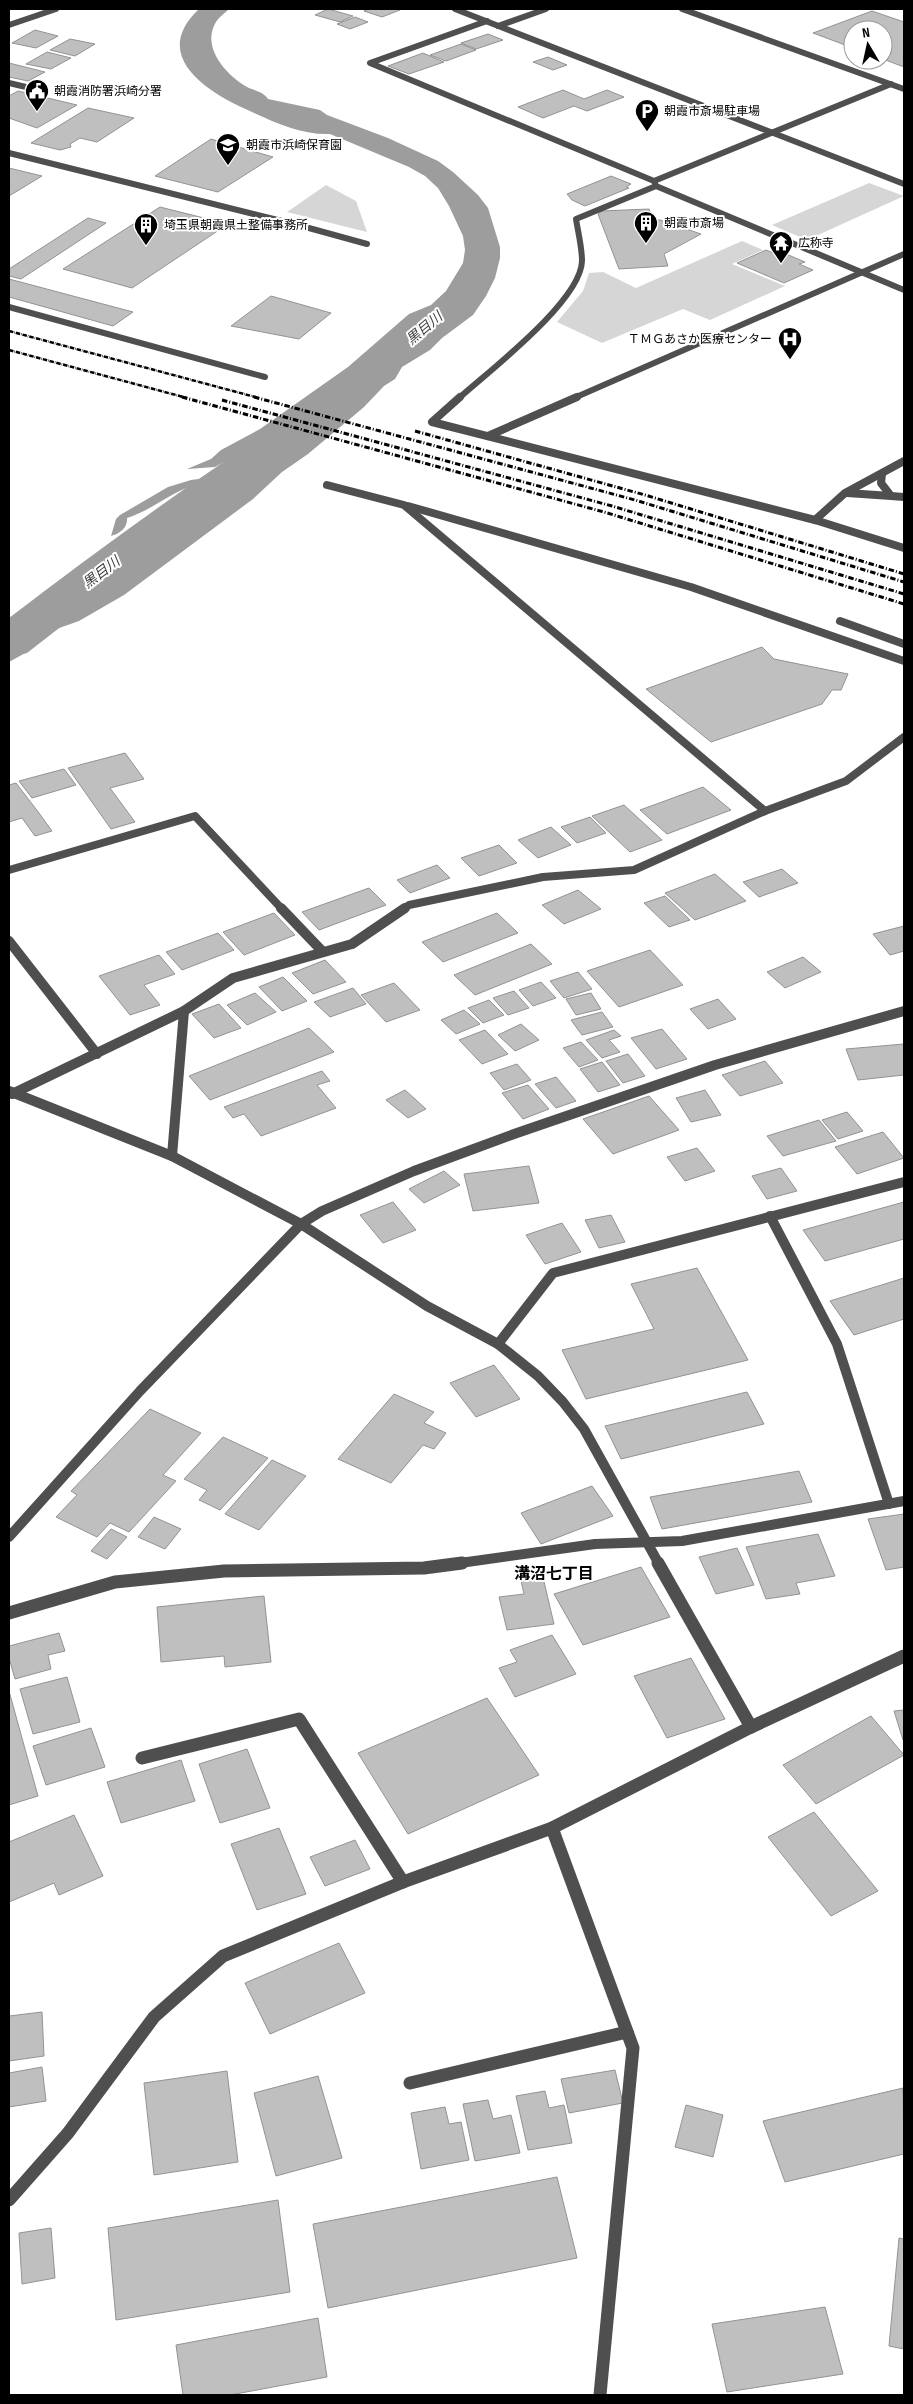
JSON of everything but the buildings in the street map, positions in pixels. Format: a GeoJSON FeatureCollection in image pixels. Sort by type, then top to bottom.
{"type":"FeatureCollection","features":[{"type":"Feature","properties":{"kind":"street"},"geometry":{"type":"LineString","coordinates":[[9,25],[56,9]]}},
{"type":"Feature","properties":{"kind":"street"},"geometry":{"type":"LineString","coordinates":[[455,9],[904,184]]}},
{"type":"Feature","properties":{"kind":"street"},"geometry":{"type":"LineString","coordinates":[[498,26],[546,9]]}},
{"type":"Feature","properties":{"kind":"street"},"geometry":{"type":"LineString","coordinates":[[682,9],[904,89]]}},
{"type":"Feature","properties":{"kind":"street"},"geometry":{"type":"LineString","coordinates":[[487,21],[370,63],[904,290]]}},
{"type":"Feature","properties":{"kind":"street"},"geometry":{"type":"LineString","coordinates":[[9,83],[43,92]]}},
{"type":"Feature","properties":{"kind":"street"},"geometry":{"type":"LineString","coordinates":[[891,84],[576,219],[582,262],[572,289],[542,324],[432,422],[815,520],[904,548]]}},
{"type":"Feature","properties":{"kind":"street"},"geometry":{"type":"LineString","coordinates":[[9,153],[367,244]]}},
{"type":"Feature","properties":{"kind":"street"},"geometry":{"type":"LineString","coordinates":[[488,436],[863,274],[904,254]]}},
{"type":"Feature","properties":{"kind":"street"},"geometry":{"type":"LineString","coordinates":[[9,307],[265,377]]}},
{"type":"Feature","properties":{"kind":"street"},"geometry":{"type":"LineString","coordinates":[[815,520],[845,493],[904,461]]}},
{"type":"Feature","properties":{"kind":"street"},"geometry":{"type":"LineString","coordinates":[[882,474],[881,483],[891,496]]}},
{"type":"Feature","properties":{"kind":"street"},"geometry":{"type":"LineString","coordinates":[[327,485],[404,505],[691,587],[904,661]]}},
{"type":"Feature","properties":{"kind":"street"},"geometry":{"type":"LineString","coordinates":[[845,493],[904,497]]}},
{"type":"Feature","properties":{"kind":"street"},"geometry":{"type":"LineString","coordinates":[[404,505],[765,811]]}},
{"type":"Feature","properties":{"kind":"street"},"geometry":{"type":"LineString","coordinates":[[840,621],[904,644]]}},
{"type":"Feature","properties":{"kind":"street"},"geometry":{"type":"LineString","coordinates":[[10,1094],[184,1011],[234,978],[352,944],[408,904],[543,877],[634,870],[765,811],[846,781],[904,737]]}},
{"type":"Feature","properties":{"kind":"street"},"geometry":{"type":"LineString","coordinates":[[9,870],[195,816],[323,952]]}},
{"type":"Feature","properties":{"kind":"street"},"geometry":{"type":"LineString","coordinates":[[9,941],[97,1054]]}},
{"type":"Feature","properties":{"kind":"street"},"geometry":{"type":"LineString","coordinates":[[172,1156],[184,1011]]}},
{"type":"Feature","properties":{"kind":"street"},"geometry":{"type":"LineString","coordinates":[[9,1537],[140,1391],[301,1224],[322,1211],[414,1171],[514,1134],[715,1065],[904,1011]]}},
{"type":"Feature","properties":{"kind":"street"},"geometry":{"type":"LineString","coordinates":[[10,1094],[172,1156],[301,1224],[427,1306],[498,1344],[538,1376],[563,1402],[584,1429],[751,1727]]}},
{"type":"Feature","properties":{"kind":"street"},"geometry":{"type":"LineString","coordinates":[[498,1344],[553,1273],[904,1182]]}},
{"type":"Feature","properties":{"kind":"street"},"geometry":{"type":"LineString","coordinates":[[770,1216],[837,1344],[889,1504]]}},
{"type":"Feature","properties":{"kind":"street"},"geometry":{"type":"LineString","coordinates":[[9,1613],[115,1582],[224,1571],[424,1568],[595,1544],[628,1541],[647,1543],[682,1541],[904,1502]]}},
{"type":"Feature","properties":{"kind":"street"},"geometry":{"type":"LineString","coordinates":[[9,2200],[68,2133],[154,2017],[223,1956],[403,1882],[552,1828],[751,1727],[904,1656]]}},
{"type":"Feature","properties":{"kind":"street"},"geometry":{"type":"LineString","coordinates":[[142,1758],[299,1720],[403,1882]]}},
{"type":"Feature","properties":{"kind":"street"},"geometry":{"type":"LineString","coordinates":[[552,1828],[633,2048],[600,2395]]}},
{"type":"Feature","properties":{"kind":"street"},"geometry":{"type":"LineString","coordinates":[[410,2084],[626,2032]]}},
{"type":"Feature","properties":{"kind":"shaded area"},"geometry":{"type":"Polygon","coordinates":[[[869,183],[904,196],[807,240],[772,225],[869,183]]]}},
{"type":"Feature","properties":{"kind":"shaded area"},"geometry":{"type":"Polygon","coordinates":[[[326,185],[356,201],[367,232],[287,212],[326,185]]]}},
{"type":"Feature","properties":{"kind":"shaded area"},"geometry":{"type":"Polygon","coordinates":[[[742,241],[763,250],[732,264],[785,286],[710,320],[683,309],[602,343],[557,322],[583,291],[589,273],[603,272],[636,288],[742,241]]]}},
{"type":"Feature","properties":{"kind":"water"},"geometry":{"type":"Polygon","coordinates":[[[199,9],[229,9],[216,22],[211,42],[219,61],[241,83],[262,93],[268,99],[320,110],[327,115],[388,138],[438,161],[453,172],[478,195],[488,208],[500,247],[500,258],[495,278],[473,315],[442,338],[430,350],[402,367],[395,379],[384,386],[364,407],[308,454],[282,472],[253,499],[124,595],[79,621],[48,632],[27,652],[9,662],[9,619],[37,598],[68,585],[95,563],[102,561],[129,563],[139,556],[147,546],[186,520],[228,484],[226,481],[201,491],[197,491],[192,486],[183,489],[127,518],[126,525],[122,530],[111,536],[116,519],[120,515],[168,487],[191,480],[213,477],[227,471],[234,464],[251,457],[252,449],[244,451],[215,467],[187,469],[211,459],[221,450],[260,429],[348,367],[409,314],[431,305],[446,291],[463,263],[465,250],[463,236],[438,188],[425,176],[409,167],[330,134],[310,133],[290,128],[236,104],[203,84],[191,72],[182,58],[180,43],[185,26],[199,9]]]}},
{"type":"Feature","properties":{"kind":"waterway","name":"黒目川"},"geometry":{"type":"LineString","coordinates":[[9,642],[149,535],[250,465],[298,428]]}},
{"type":"Feature","properties":{"kind":"railway"},"geometry":{"type":"LineString","coordinates":[[9,331],[259,398]]}},
{"type":"Feature","properties":{"kind":"railway"},"geometry":{"type":"LineString","coordinates":[[9,350],[187,398]]}},
{"type":"Feature","properties":{"kind":"railway"},"geometry":{"type":"LineString","coordinates":[[182,397],[604,512],[904,604]]}},
{"type":"Feature","properties":{"kind":"railway"},"geometry":{"type":"LineString","coordinates":[[254,397],[635,500],[904,582]]}},
{"type":"Feature","properties":{"kind":"railway"},"geometry":{"type":"LineString","coordinates":[[222,400],[612,506],[904,594]]}},
{"type":"Feature","properties":{"kind":"railway"},"geometry":{"type":"LineString","coordinates":[[415,431],[645,495],[904,574]]}},
{"type":"Feature","properties":{"kind":"place","name":"朝霞消防署浜崎分署"},"geometry":{"type":"Point","coordinates":[37,112]}},
{"type":"Feature","properties":{"kind":"place","name":"朝霞市斎場駐車場"},"geometry":{"type":"Point","coordinates":[647,132]}},
{"type":"Feature","properties":{"kind":"place","name":"朝霞市浜崎保育園"},"geometry":{"type":"Point","coordinates":[228,166]}},
{"type":"Feature","properties":{"kind":"place","name":"朝霞市斎場"},"geometry":{"type":"Point","coordinates":[646,244]}},
{"type":"Feature","properties":{"kind":"place","name":"埼玉県朝霞県土整備事務所"},"geometry":{"type":"Point","coordinates":[146,246]}},
{"type":"Feature","properties":{"kind":"place","name":"広称寺"},"geometry":{"type":"Point","coordinates":[781,264]}},
{"type":"Feature","properties":{"kind":"place","name":"ＴＭＧあさか医療センター"},"geometry":{"type":"Point","coordinates":[790,360]}},
{"type":"Feature","properties":{"kind":"district","name":"溝沼七丁目"},"geometry":{"type":"Point","coordinates":[554,1573]}}]}
